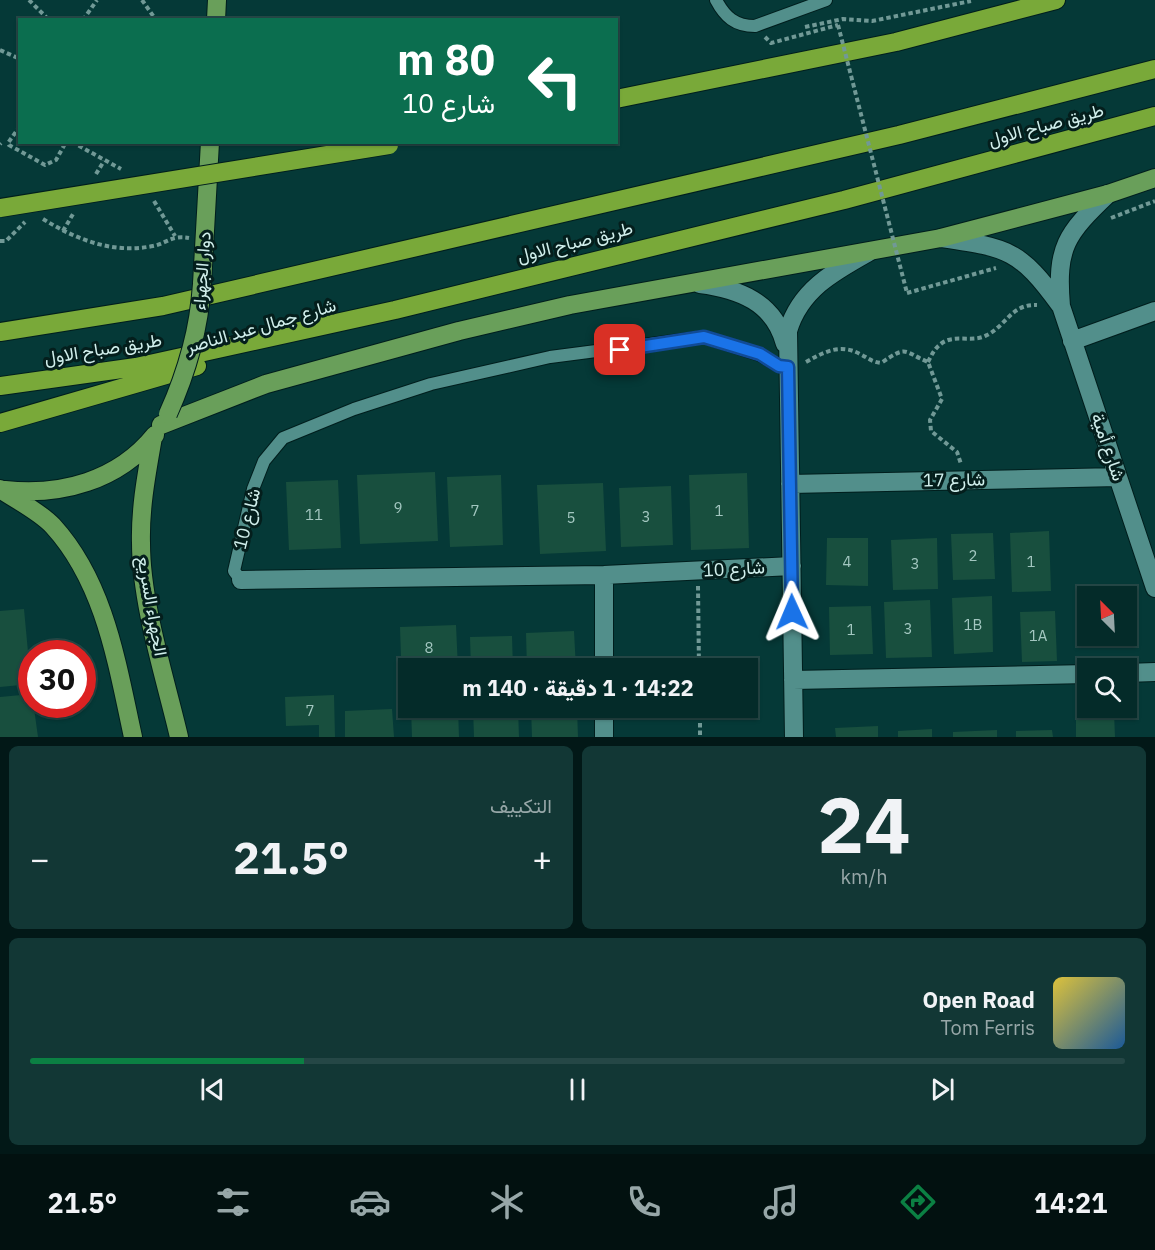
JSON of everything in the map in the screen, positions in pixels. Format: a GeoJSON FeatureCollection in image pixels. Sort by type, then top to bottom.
{"type":"FeatureCollection","features":[{"type":"Feature","properties":{"kind":"highway"},"geometry":{"type":"LineString","coordinates":[[618,99],[896,42],[1056,0]]}},
{"type":"Feature","properties":{"kind":"highway","name":"طريق صباح الاول"},"geometry":{"type":"LineString","coordinates":[[0,332],[163,306],[899,135],[1155,69]]}},
{"type":"Feature","properties":{"kind":"highway","name":"طريق صباح الاول"},"geometry":{"type":"LineString","coordinates":[[0,386],[136,367],[395,309],[844,200],[1155,116]]}},
{"type":"Feature","properties":{"kind":"highway"},"geometry":{"type":"LineString","coordinates":[[0,208],[396,144]]}},
{"type":"Feature","properties":{"kind":"highway","name":"شارع جمال عبد الناصر"},"geometry":{"type":"LineString","coordinates":[[0,423],[395,309]]}},
{"type":"Feature","properties":{"kind":"main road"},"geometry":{"type":"LineString","coordinates":[[216,18],[217,0]]}},
{"type":"Feature","properties":{"kind":"main road","name":"دوار الجهراء"},"geometry":{"type":"LineString","coordinates":[[0,489],[28,492],[56,491],[84,484],[125,462],[161,426],[183,381],[194,346],[202,284],[210,144]]}},
{"type":"Feature","properties":{"kind":"main road"},"geometry":{"type":"LineString","coordinates":[[161,426],[266,384],[339,362],[570,304],[941,238],[1108,194],[1155,178]]}},
{"type":"Feature","properties":{"kind":"main road","name":"الجهراء السريع"},"geometry":{"type":"LineString","coordinates":[[161,426],[143,492],[141,543],[145,588],[179,737]]}},
{"type":"Feature","properties":{"kind":"main road"},"geometry":{"type":"LineString","coordinates":[[0,489],[51,524],[76,556],[96,594],[114,650],[133,737]]}},
{"type":"Feature","properties":{"kind":"street","name":"شارع أمية"},"geometry":{"type":"LineString","coordinates":[[1108,194],[1083,218],[1061,254],[1058,276],[1063,311],[1072,341],[1118,477],[1150,552],[1155,588]]}},
{"type":"Feature","properties":{"kind":"street","name":"شارع أمية"},"geometry":{"type":"LineString","coordinates":[[941,238],[1003,249],[1023,259],[1063,311]]}},
{"type":"Feature","properties":{"kind":"street"},"geometry":{"type":"LineString","coordinates":[[794,737],[788,331],[794,312],[807,293],[830,274],[871,251]]}},
{"type":"Feature","properties":{"kind":"street"},"geometry":{"type":"LineString","coordinates":[[691,283],[725,287],[748,295],[764,307],[779,326],[788,362]]}},
{"type":"Feature","properties":{"kind":"street"},"geometry":{"type":"LineString","coordinates":[[1072,341],[1155,311]]}},
{"type":"Feature","properties":{"kind":"street","name":"شارع 17"},"geometry":{"type":"LineString","coordinates":[[790,484],[1118,477]]}},
{"type":"Feature","properties":{"kind":"street","name":"شارع 10"},"geometry":{"type":"LineString","coordinates":[[241,580],[603,575],[792,566]]}},
{"type":"Feature","properties":{"kind":"street"},"geometry":{"type":"LineString","coordinates":[[603,575],[604,658]]}},
{"type":"Feature","properties":{"kind":"street"},"geometry":{"type":"LineString","coordinates":[[1137,673],[1155,672]]}},
{"type":"Feature","properties":{"kind":"street"},"geometry":{"type":"LineString","coordinates":[[794,680],[1077,674]]}},
{"type":"Feature","properties":{"kind":"street"},"geometry":{"type":"LineString","coordinates":[[604,718],[604,737]]}},
{"type":"Feature","properties":{"kind":"lane"},"geometry":{"type":"LineString","coordinates":[[716,0],[729,19],[746,26],[754,26],[826,0]]}},
{"type":"Feature","properties":{"kind":"lane","name":"شارع 10"},"geometry":{"type":"LineString","coordinates":[[241,580],[234,571],[253,489],[264,461],[283,438],[354,409],[431,384],[550,357],[704,337],[760,354],[779,366],[788,362]]}},
{"type":"Feature","properties":{"kind":"path"},"geometry":{"type":"LineString","coordinates":[[29,0],[47,18]]}},
{"type":"Feature","properties":{"kind":"path"},"geometry":{"type":"LineString","coordinates":[[84,18],[98,0]]}},
{"type":"Feature","properties":{"kind":"path"},"geometry":{"type":"LineString","coordinates":[[142,0],[155,18]]}},
{"type":"Feature","properties":{"kind":"path"},"geometry":{"type":"LineString","coordinates":[[797,28],[843,19],[872,21],[975,0]]}},
{"type":"Feature","properties":{"kind":"path"},"geometry":{"type":"LineString","coordinates":[[771,43],[838,25],[907,293],[965,279]]}},
{"type":"Feature","properties":{"kind":"path"},"geometry":{"type":"LineString","coordinates":[[763,35],[774,33]]}},
{"type":"Feature","properties":{"kind":"path"},"geometry":{"type":"LineString","coordinates":[[0,50],[18,58]]}},
{"type":"Feature","properties":{"kind":"path"},"geometry":{"type":"LineString","coordinates":[[8,143],[18,129]]}},
{"type":"Feature","properties":{"kind":"path"},"geometry":{"type":"LineString","coordinates":[[0,143],[8,143],[45,165],[56,160],[65,144]]}},
{"type":"Feature","properties":{"kind":"path"},"geometry":{"type":"LineString","coordinates":[[1105,222],[1155,201]]}},
{"type":"Feature","properties":{"kind":"path"},"geometry":{"type":"LineString","coordinates":[[34,214],[63,231],[108,248],[155,246],[175,236]]}},
{"type":"Feature","properties":{"kind":"path"},"geometry":{"type":"LineString","coordinates":[[0,242],[6,241],[27,221]]}},
{"type":"Feature","properties":{"kind":"path"},"geometry":{"type":"LineString","coordinates":[[928,362],[941,344],[950,339],[972,340],[987,336],[1013,310],[1025,305],[1035,304],[1063,311]]}},
{"type":"Feature","properties":{"kind":"path"},"geometry":{"type":"LineString","coordinates":[[788,362],[841,348],[863,355],[869,361],[881,363],[897,352],[907,351],[928,362],[942,399],[930,420],[931,431],[957,452],[962,480]]}},
{"type":"Feature","properties":{"kind":"path"},"geometry":{"type":"LineString","coordinates":[[698,571],[699,658]]}},
{"type":"Feature","properties":{"kind":"path"},"geometry":{"type":"LineString","coordinates":[[700,718],[700,737]]}},
{"type":"Feature","properties":{"kind":"building"},"geometry":{"type":"Polygon","coordinates":[[[435,472],[438,541],[360,544],[357,475],[435,472]]]}},
{"type":"Feature","properties":{"kind":"building"},"geometry":{"type":"Polygon","coordinates":[[[747,473],[749,548],[691,550],[689,475],[747,473]]]}},
{"type":"Feature","properties":{"kind":"building"},"geometry":{"type":"Polygon","coordinates":[[[501,475],[503,545],[450,547],[447,477],[501,475]]]}},
{"type":"Feature","properties":{"kind":"building"},"geometry":{"type":"Polygon","coordinates":[[[338,480],[341,548],[289,550],[286,482],[338,480]]]}},
{"type":"Feature","properties":{"kind":"building"},"geometry":{"type":"Polygon","coordinates":[[[603,483],[606,551],[540,554],[537,485],[603,483]]]}},
{"type":"Feature","properties":{"kind":"building"},"geometry":{"type":"Polygon","coordinates":[[[671,486],[673,545],[621,547],[619,488],[671,486]]]}},
{"type":"Feature","properties":{"kind":"building"},"geometry":{"type":"Polygon","coordinates":[[[1049,531],[1051,591],[1012,592],[1010,533],[1049,531]]]}},
{"type":"Feature","properties":{"kind":"building"},"geometry":{"type":"Polygon","coordinates":[[[993,533],[995,579],[953,580],[951,534],[993,533]]]}},
{"type":"Feature","properties":{"kind":"building"},"geometry":{"type":"Polygon","coordinates":[[[827,538],[868,538],[868,586],[826,585],[827,538]]]}},
{"type":"Feature","properties":{"kind":"building"},"geometry":{"type":"Polygon","coordinates":[[[937,538],[938,589],[893,590],[891,540],[937,538]]]}},
{"type":"Feature","properties":{"kind":"building"},"geometry":{"type":"Polygon","coordinates":[[[992,596],[993,652],[954,654],[952,598],[992,596]]]}},
{"type":"Feature","properties":{"kind":"building"},"geometry":{"type":"Polygon","coordinates":[[[930,600],[932,657],[886,658],[884,602],[930,600]]]}},
{"type":"Feature","properties":{"kind":"building"},"geometry":{"type":"Polygon","coordinates":[[[871,606],[873,654],[830,655],[829,607],[871,606]]]}},
{"type":"Feature","properties":{"kind":"building"},"geometry":{"type":"Polygon","coordinates":[[[24,609],[27,640],[18,640],[18,685],[0,687],[0,611],[24,609]]]}},
{"type":"Feature","properties":{"kind":"building"},"geometry":{"type":"Polygon","coordinates":[[[1055,611],[1057,661],[1022,662],[1020,612],[1055,611]]]}},
{"type":"Feature","properties":{"kind":"building"},"geometry":{"type":"Polygon","coordinates":[[[456,625],[458,658],[401,658],[400,627],[456,625]]]}},
{"type":"Feature","properties":{"kind":"building"},"geometry":{"type":"Polygon","coordinates":[[[574,631],[575,658],[527,658],[526,633],[574,631]]]}},
{"type":"Feature","properties":{"kind":"building"},"geometry":{"type":"Polygon","coordinates":[[[512,636],[513,658],[471,658],[470,637],[512,636]]]}},
{"type":"Feature","properties":{"kind":"building"},"geometry":{"type":"Polygon","coordinates":[[[18,695],[18,718],[35,718],[38,737],[0,737],[0,697],[18,695]]]}},
{"type":"Feature","properties":{"kind":"building"},"geometry":{"type":"Polygon","coordinates":[[[334,695],[335,737],[319,737],[319,725],[286,726],[285,697],[334,695]]]}},
{"type":"Feature","properties":{"kind":"building"},"geometry":{"type":"Polygon","coordinates":[[[392,709],[394,737],[345,737],[345,711],[392,709]]]}},
{"type":"Feature","properties":{"kind":"building"},"geometry":{"type":"Polygon","coordinates":[[[1076,713],[1077,718],[1114,718],[1115,737],[1076,737],[1076,713]]]}},
{"type":"Feature","properties":{"kind":"building"},"geometry":{"type":"Polygon","coordinates":[[[411,718],[458,718],[459,737],[412,737],[411,718]]]}},
{"type":"Feature","properties":{"kind":"building"},"geometry":{"type":"Polygon","coordinates":[[[473,718],[518,718],[519,737],[474,737],[473,718]]]}},
{"type":"Feature","properties":{"kind":"building"},"geometry":{"type":"Polygon","coordinates":[[[531,718],[577,718],[578,737],[532,737],[531,718]]]}},
{"type":"Feature","properties":{"kind":"building"},"geometry":{"type":"Polygon","coordinates":[[[878,726],[878,737],[836,737],[835,728],[878,726]]]}},
{"type":"Feature","properties":{"kind":"building"},"geometry":{"type":"Polygon","coordinates":[[[932,729],[932,737],[898,737],[898,731],[932,729]]]}},
{"type":"Feature","properties":{"kind":"building"},"geometry":{"type":"Polygon","coordinates":[[[997,730],[997,737],[953,737],[953,732],[997,730]]]}},
{"type":"Feature","properties":{"kind":"building"},"geometry":{"type":"Polygon","coordinates":[[[1052,730],[1053,737],[1016,737],[1016,731],[1052,730]]]}},
{"type":"Feature","properties":{"kind":"route"},"geometry":{"type":"LineString","coordinates":[[620,350],[704,337],[760,354],[779,366],[788,367],[792,612]]}}]}
